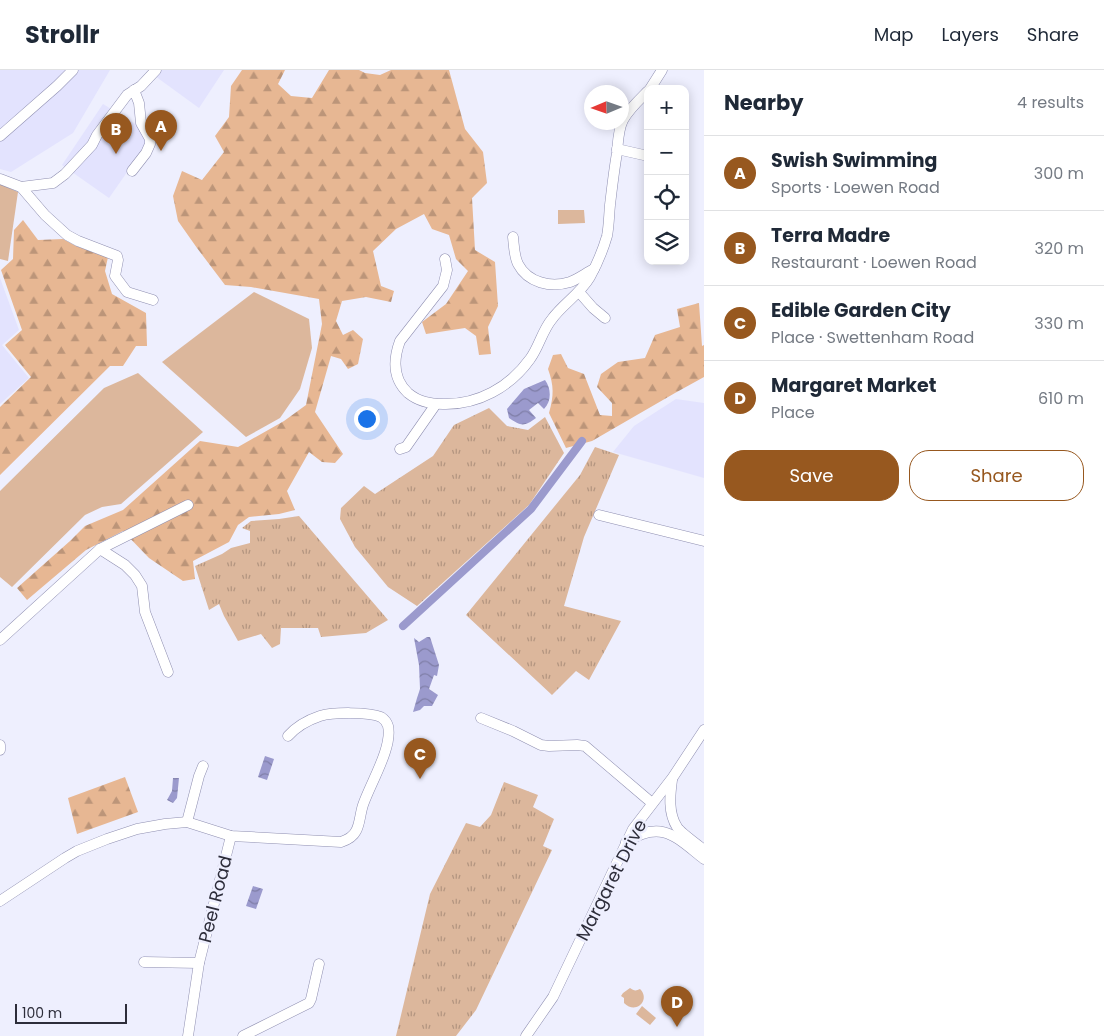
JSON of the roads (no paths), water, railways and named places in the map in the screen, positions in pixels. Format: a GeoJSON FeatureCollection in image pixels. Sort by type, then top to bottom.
{"type":"FeatureCollection","features":[{"type":"Feature","properties":{"kind":"street"},"geometry":{"type":"LineString","coordinates":[[0,136],[73,70]]}},
{"type":"Feature","properties":{"kind":"street"},"geometry":{"type":"LineString","coordinates":[[20,187],[53,183],[66,174],[92,145],[97,135],[127,95],[142,86],[156,70]]}},
{"type":"Feature","properties":{"kind":"street"},"geometry":{"type":"LineString","coordinates":[[652,85],[662,70]]}},
{"type":"Feature","properties":{"kind":"street"},"geometry":{"type":"LineString","coordinates":[[132,171],[146,153],[150,144],[150,139],[141,123],[139,104],[134,90]]}},
{"type":"Feature","properties":{"kind":"street"},"geometry":{"type":"LineString","coordinates":[[444,259],[446,270],[443,286],[400,341],[396,352],[395,364],[396,374],[402,388],[414,398],[426,403],[454,404],[469,402],[486,396],[517,374],[531,358],[552,318],[579,292],[588,280],[602,253],[607,234],[613,175],[623,120],[630,109],[644,95]]}},
{"type":"Feature","properties":{"kind":"street"},"geometry":{"type":"LineString","coordinates":[[617,149],[644,155]]}},
{"type":"Feature","properties":{"kind":"street"},"geometry":{"type":"LineString","coordinates":[[0,179],[20,187],[45,215],[67,235],[117,256],[115,276],[127,292],[152,300]]}},
{"type":"Feature","properties":{"kind":"street"},"geometry":{"type":"LineString","coordinates":[[513,237],[515,255],[523,272],[543,284],[558,285],[572,282],[595,268]]}},
{"type":"Feature","properties":{"kind":"street"},"geometry":{"type":"LineString","coordinates":[[579,292],[605,318]]}},
{"type":"Feature","properties":{"kind":"street"},"geometry":{"type":"LineString","coordinates":[[400,449],[406,447],[436,404]]}},
{"type":"Feature","properties":{"kind":"street"},"geometry":{"type":"LineString","coordinates":[[0,640],[100,549],[188,505]]}},
{"type":"Feature","properties":{"kind":"street"},"geometry":{"type":"LineString","coordinates":[[599,515],[704,541]]}},
{"type":"Feature","properties":{"kind":"street"},"geometry":{"type":"LineString","coordinates":[[100,549],[125,565],[142,586],[145,612],[168,672]]}},
{"type":"Feature","properties":{"kind":"street"},"geometry":{"type":"LineString","coordinates":[[0,901],[65,858],[92,844],[137,829],[187,822],[231,836],[341,842],[353,836],[357,831],[363,806],[386,749],[389,732],[386,722],[382,718],[373,715],[346,713],[321,716],[294,729],[288,736]]}},
{"type":"Feature","properties":{"kind":"street"},"geometry":{"type":"LineString","coordinates":[[481,718],[541,745],[585,746],[652,803]]}},
{"type":"Feature","properties":{"kind":"street","name":"Margaret Drive"},"geometry":{"type":"LineString","coordinates":[[526,1036],[553,997],[633,829],[673,777],[704,730]]}},
{"type":"Feature","properties":{"kind":"street"},"geometry":{"type":"LineString","coordinates":[[0,745],[0,750]]}},
{"type":"Feature","properties":{"kind":"street"},"geometry":{"type":"LineString","coordinates":[[187,822],[198,776],[203,766]]}},
{"type":"Feature","properties":{"kind":"street"},"geometry":{"type":"LineString","coordinates":[[673,777],[670,792],[670,810],[676,832],[704,859]]}},
{"type":"Feature","properties":{"kind":"street"},"geometry":{"type":"LineString","coordinates":[[626,843],[638,835],[651,832],[676,832]]}},
{"type":"Feature","properties":{"kind":"street","name":"Margaret Drive"},"geometry":{"type":"LineString","coordinates":[[676,832],[704,850]]}},
{"type":"Feature","properties":{"kind":"street","name":"Peel Road"},"geometry":{"type":"LineString","coordinates":[[188,1036],[199,962],[231,836]]}},
{"type":"Feature","properties":{"kind":"street","name":"Peel Road"},"geometry":{"type":"LineString","coordinates":[[144,962],[199,962]]}},
{"type":"Feature","properties":{"kind":"street"},"geometry":{"type":"LineString","coordinates":[[242,1036],[309,1003],[319,964]]}},
{"type":"Feature","properties":{"kind":"water"},"geometry":{"type":"Polygon","coordinates":[[[545,380],[550,394],[547,406],[544,409],[538,403],[529,410],[536,418],[522,424],[509,418],[507,409],[524,389],[545,380]]]}},
{"type":"Feature","properties":{"kind":"water"},"geometry":{"type":"Polygon","coordinates":[[[430,637],[439,665],[437,676],[434,675],[429,689],[438,695],[432,706],[424,706],[420,710],[413,712],[420,689],[419,665],[414,638],[419,642],[430,637]]]}},
{"type":"Feature","properties":{"kind":"water"},"geometry":{"type":"Polygon","coordinates":[[[265,756],[274,759],[267,780],[258,777],[265,756]]]}},
{"type":"Feature","properties":{"kind":"water"},"geometry":{"type":"Polygon","coordinates":[[[173,778],[179,778],[177,798],[173,803],[167,800],[172,791],[173,778]]]}},
{"type":"Feature","properties":{"kind":"water"},"geometry":{"type":"Polygon","coordinates":[[[253,886],[263,889],[256,909],[246,906],[253,886]]]}},
{"type":"Feature","properties":{"kind":"waterway"},"geometry":{"type":"LineString","coordinates":[[403,626],[531,509],[582,441]]}},
{"type":"Feature","properties":{"kind":"place","name":"Swish Swimming"},"geometry":{"type":"Point","coordinates":[161,151]}},
{"type":"Feature","properties":{"kind":"place","name":"Terra Madre"},"geometry":{"type":"Point","coordinates":[116,154]}},
{"type":"Feature","properties":{"kind":"place","name":"Edible Garden City"},"geometry":{"type":"Point","coordinates":[420,779]}},
{"type":"Feature","properties":{"kind":"place","name":"Margaret Market"},"geometry":{"type":"Point","coordinates":[677,1027]}}]}
